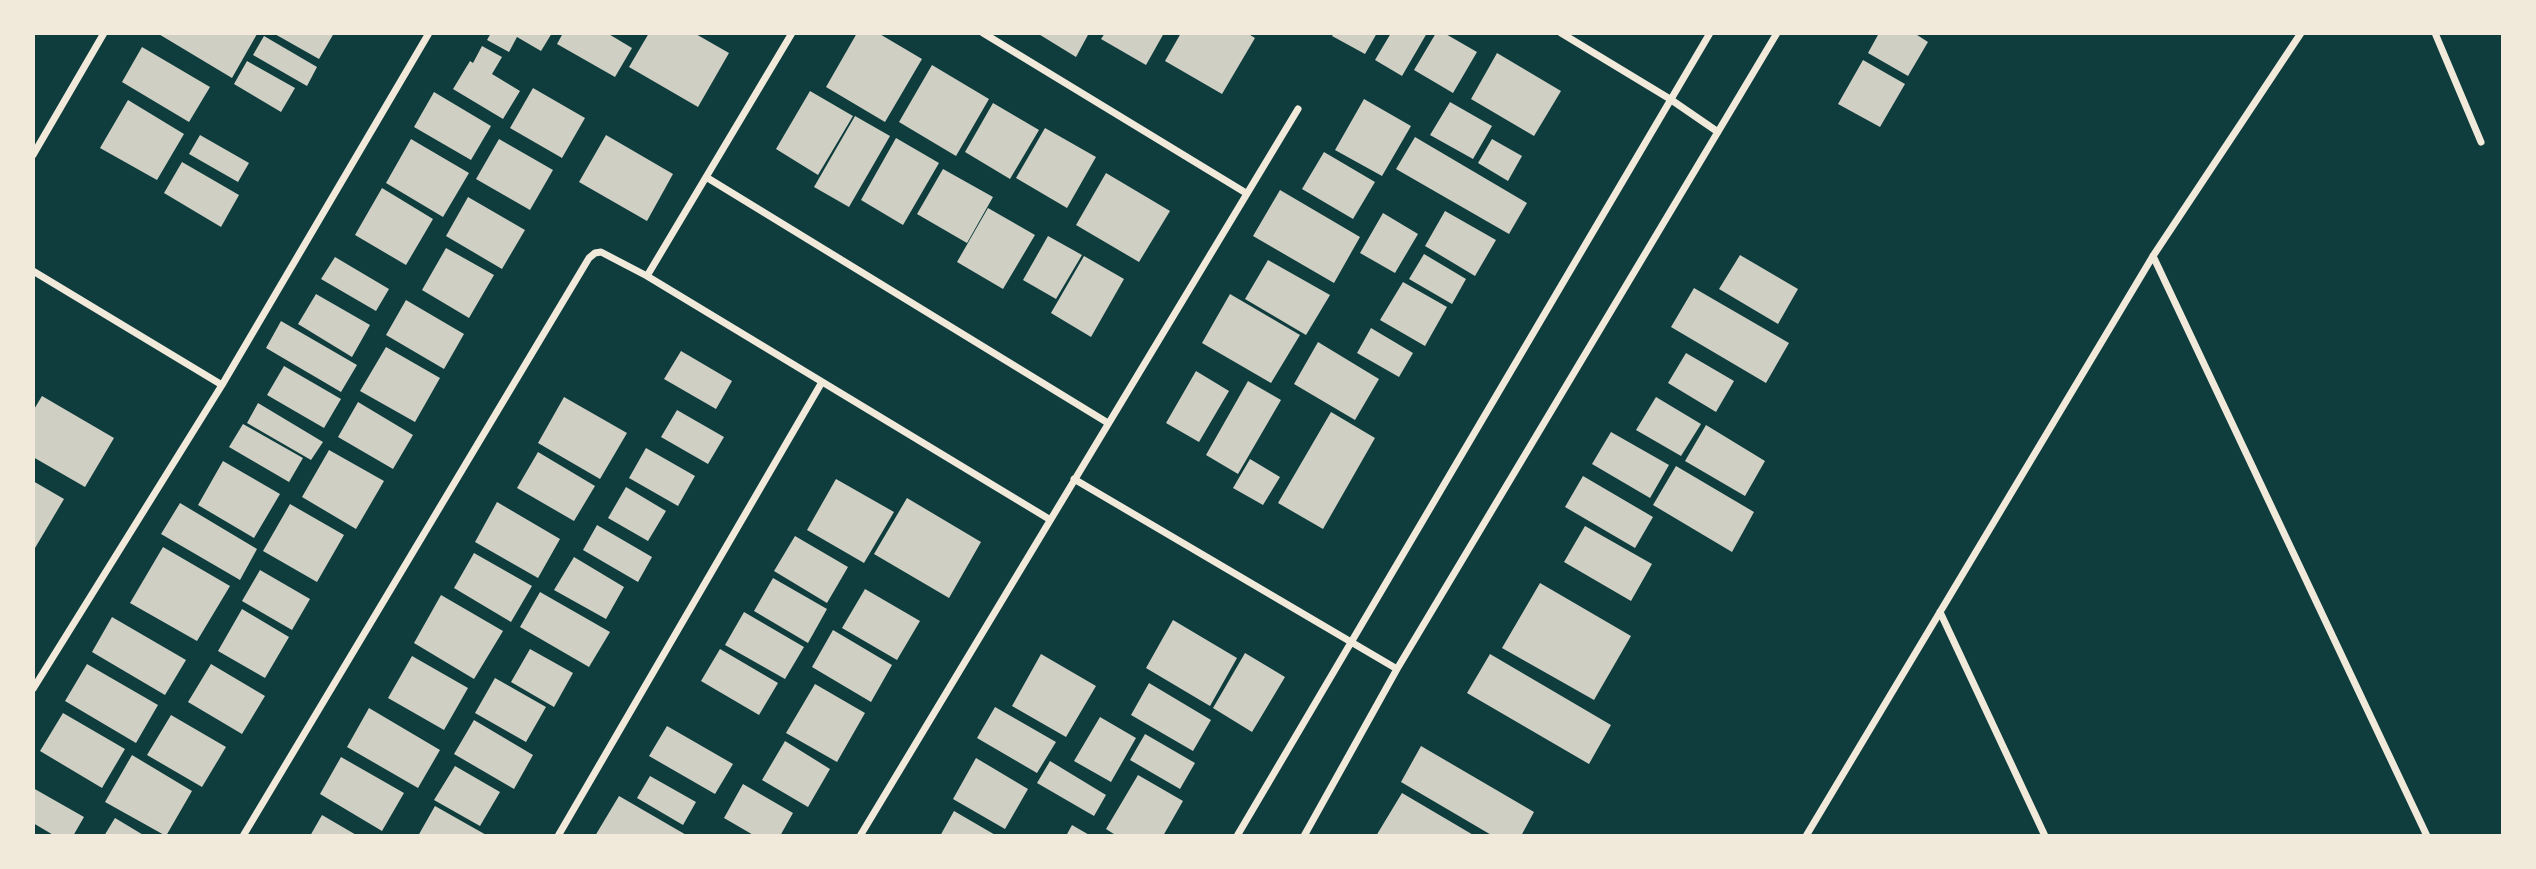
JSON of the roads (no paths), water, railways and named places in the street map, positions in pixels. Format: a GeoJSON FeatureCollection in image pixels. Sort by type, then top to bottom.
{"type":"FeatureCollection","features":[{"type":"Feature","properties":{"kind":"street"},"geometry":{"type":"LineString","coordinates":[[33,155],[104,33]]}},
{"type":"Feature","properties":{"kind":"street"},"geometry":{"type":"LineString","coordinates":[[33,689],[222,385],[429,33]]}},
{"type":"Feature","properties":{"kind":"street"},"geometry":{"type":"LineString","coordinates":[[647,276],[792,33]]}},
{"type":"Feature","properties":{"kind":"street"},"geometry":{"type":"LineString","coordinates":[[983,33],[1246,193]]}},
{"type":"Feature","properties":{"kind":"street"},"geometry":{"type":"LineString","coordinates":[[1561,33],[1670,99],[1718,132]]}},
{"type":"Feature","properties":{"kind":"street"},"geometry":{"type":"LineString","coordinates":[[1237,836],[1710,33]]}},
{"type":"Feature","properties":{"kind":"street"},"geometry":{"type":"LineString","coordinates":[[1304,836],[1397,669],[1777,33]]}},
{"type":"Feature","properties":{"kind":"street"},"geometry":{"type":"LineString","coordinates":[[1806,836],[2153,257],[2301,33]]}},
{"type":"Feature","properties":{"kind":"street"},"geometry":{"type":"LineString","coordinates":[[2435,33],[2481,142]]}},
{"type":"Feature","properties":{"kind":"street"},"geometry":{"type":"LineString","coordinates":[[860,836],[1298,109]]}},
{"type":"Feature","properties":{"kind":"street"},"geometry":{"type":"LineString","coordinates":[[706,177],[1108,423]]}},
{"type":"Feature","properties":{"kind":"street"},"geometry":{"type":"LineString","coordinates":[[243,836],[589,258],[595,253],[601,252],[647,276],[1049,519]]}},
{"type":"Feature","properties":{"kind":"street"},"geometry":{"type":"LineString","coordinates":[[2153,257],[2427,836]]}},
{"type":"Feature","properties":{"kind":"street"},"geometry":{"type":"LineString","coordinates":[[33,271],[222,385]]}},
{"type":"Feature","properties":{"kind":"street"},"geometry":{"type":"LineString","coordinates":[[558,836],[822,382]]}},
{"type":"Feature","properties":{"kind":"street"},"geometry":{"type":"LineString","coordinates":[[1074,479],[1397,669]]}},
{"type":"Feature","properties":{"kind":"street"},"geometry":{"type":"LineString","coordinates":[[1940,612],[2045,836]]}}]}
